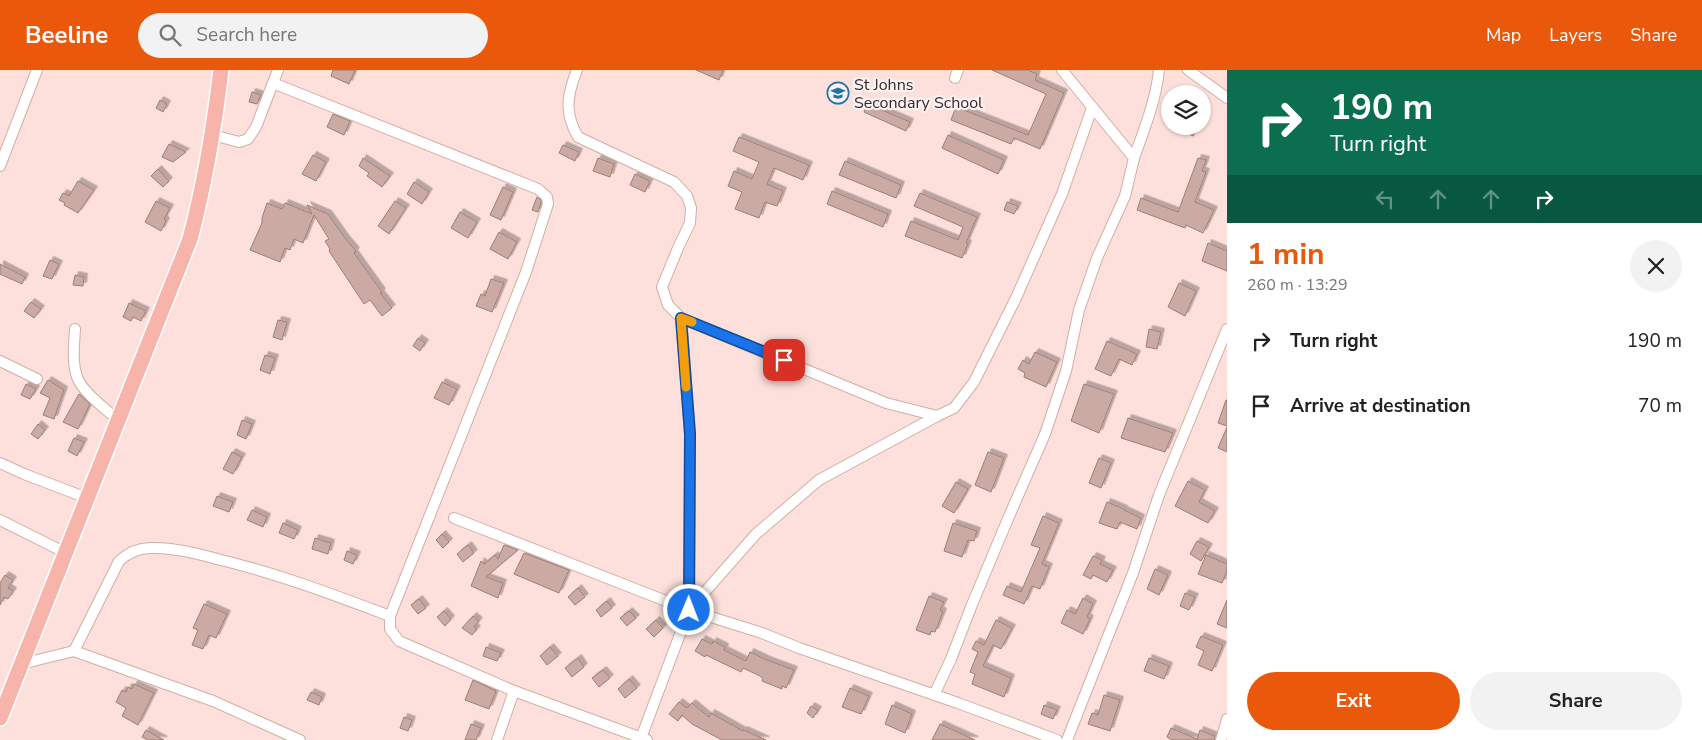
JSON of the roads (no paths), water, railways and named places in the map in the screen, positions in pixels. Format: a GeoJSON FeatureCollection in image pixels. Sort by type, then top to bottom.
{"type":"FeatureCollection","features":[{"type":"Feature","properties":{"kind":"main road"},"geometry":{"type":"LineString","coordinates":[[0,718],[190,239],[213,135],[221,70]]}},
{"type":"Feature","properties":{"kind":"street"},"geometry":{"type":"LineString","coordinates":[[0,166],[37,70]]}},
{"type":"Feature","properties":{"kind":"street"},"geometry":{"type":"LineString","coordinates":[[213,135],[239,142],[248,139],[256,127],[278,70]]}},
{"type":"Feature","properties":{"kind":"street"},"geometry":{"type":"LineString","coordinates":[[577,70],[568,91],[569,113],[572,126],[578,137],[674,182],[687,196],[691,208],[690,223],[662,287],[668,305],[681,318],[886,402],[937,416]]}},
{"type":"Feature","properties":{"kind":"street"},"geometry":{"type":"LineString","coordinates":[[1062,70],[1134,158]]}},
{"type":"Feature","properties":{"kind":"street"},"geometry":{"type":"LineString","coordinates":[[934,695],[951,659],[970,607],[1045,434],[1066,371],[1079,310],[1097,258],[1125,196],[1134,158],[1158,83],[1159,70]]}},
{"type":"Feature","properties":{"kind":"street"},"geometry":{"type":"LineString","coordinates":[[1188,70],[1227,98]]}},
{"type":"Feature","properties":{"kind":"street"},"geometry":{"type":"LineString","coordinates":[[273,83],[538,189],[547,197],[548,204],[526,272],[390,616],[390,630],[399,640],[514,691],[644,739],[689,610],[690,434],[681,318]]}},
{"type":"Feature","properties":{"kind":"street"},"geometry":{"type":"LineString","coordinates":[[689,610],[756,534],[819,480],[954,408],[974,382],[1016,298],[1062,194],[1092,108]]}},
{"type":"Feature","properties":{"kind":"street"},"geometry":{"type":"LineString","coordinates":[[74,329],[74,362],[78,379],[87,392],[119,421]]}},
{"type":"Feature","properties":{"kind":"street"},"geometry":{"type":"LineString","coordinates":[[1068,740],[1126,591],[1159,495],[1227,329]]}},
{"type":"Feature","properties":{"kind":"street"},"geometry":{"type":"LineString","coordinates":[[0,361],[37,380]]}},
{"type":"Feature","properties":{"kind":"street"},"geometry":{"type":"LineString","coordinates":[[0,462],[24,474],[87,498]]}},
{"type":"Feature","properties":{"kind":"street"},"geometry":{"type":"LineString","coordinates":[[454,518],[689,610],[762,633],[798,648],[1001,718],[1057,740]]}},
{"type":"Feature","properties":{"kind":"street"},"geometry":{"type":"LineString","coordinates":[[0,520],[66,553]]}},
{"type":"Feature","properties":{"kind":"street"},"geometry":{"type":"LineString","coordinates":[[74,651],[119,561],[135,551],[149,548],[196,553],[267,571],[390,616]]}},
{"type":"Feature","properties":{"kind":"street"},"geometry":{"type":"LineString","coordinates":[[21,664],[74,651],[213,701],[300,740]]}},
{"type":"Feature","properties":{"kind":"street"},"geometry":{"type":"LineString","coordinates":[[497,740],[514,691]]}},
{"type":"Feature","properties":{"kind":"street"},"geometry":{"type":"LineString","coordinates":[[1221,740],[1227,719]]}},
{"type":"Feature","properties":{"kind":"place","name":"St Johns Secondary School"},"geometry":{"type":"Point","coordinates":[838,93]}}]}
